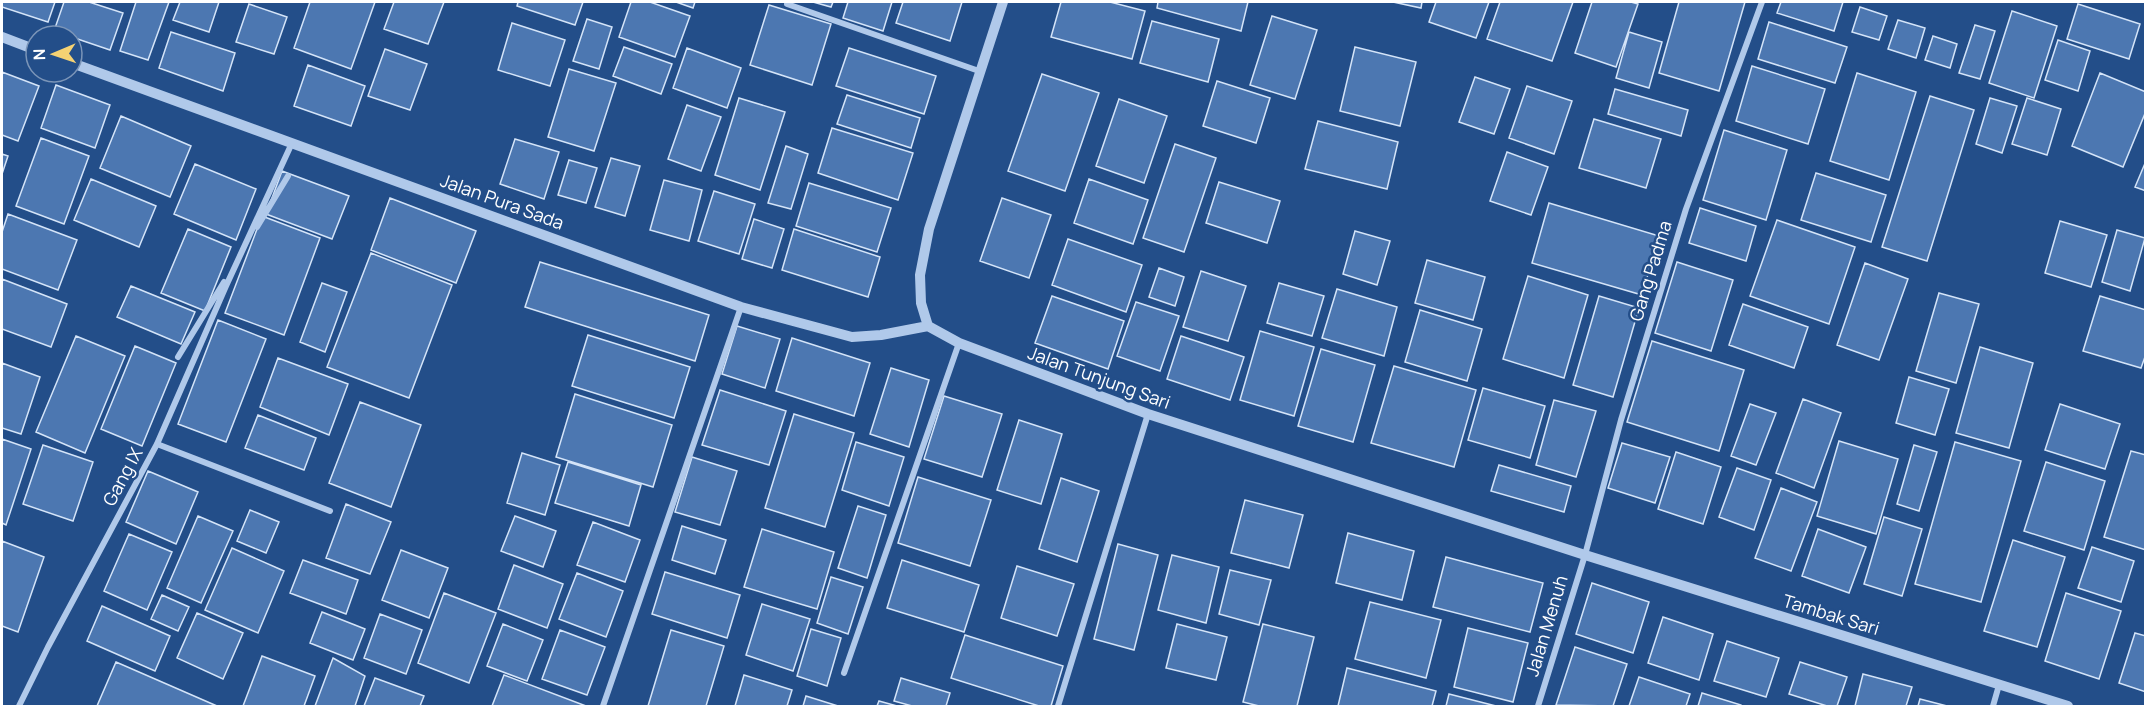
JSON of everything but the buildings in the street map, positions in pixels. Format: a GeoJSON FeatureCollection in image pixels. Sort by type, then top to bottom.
{"type":"FeatureCollection","features":[{"type":"Feature","properties":{"kind":"street"},"geometry":{"type":"LineString","coordinates":[[928,326],[921,303],[920,275],[929,229],[1003,2]]}},
{"type":"Feature","properties":{"kind":"street","name":"Gang Padma"},"geometry":{"type":"LineString","coordinates":[[1585,555],[1621,420],[1686,209],[1762,2]]}},
{"type":"Feature","properties":{"kind":"street"},"geometry":{"type":"LineString","coordinates":[[787,3],[979,71]]}},
{"type":"Feature","properties":{"kind":"street"},"geometry":{"type":"LineString","coordinates":[[2,37],[24,45]]}},
{"type":"Feature","properties":{"kind":"street","name":"Jalan Pura Sada"},"geometry":{"type":"LineString","coordinates":[[84,67],[741,307],[852,337],[881,335],[928,326]]}},
{"type":"Feature","properties":{"kind":"street","name":"Gang IX"},"geometry":{"type":"LineString","coordinates":[[19,706],[48,647],[157,444],[292,143]]}},
{"type":"Feature","properties":{"kind":"street"},"geometry":{"type":"LineString","coordinates":[[178,357],[288,177]]}},
{"type":"Feature","properties":{"kind":"street"},"geometry":{"type":"LineString","coordinates":[[603,706],[741,307]]}},
{"type":"Feature","properties":{"kind":"street","name":"Jalan Tunjung Sari"},"geometry":{"type":"LineString","coordinates":[[928,326],[959,343],[1148,414],[1585,555]]}},
{"type":"Feature","properties":{"kind":"street"},"geometry":{"type":"LineString","coordinates":[[844,674],[959,343]]}},
{"type":"Feature","properties":{"kind":"street"},"geometry":{"type":"LineString","coordinates":[[1059,706],[1148,414]]}},
{"type":"Feature","properties":{"kind":"street"},"geometry":{"type":"LineString","coordinates":[[157,444],[330,511]]}},
{"type":"Feature","properties":{"kind":"street","name":"Tambak Sari"},"geometry":{"type":"LineString","coordinates":[[1585,555],[2068,706]]}},
{"type":"Feature","properties":{"kind":"street","name":"Jalan Menuh"},"geometry":{"type":"LineString","coordinates":[[1538,706],[1585,555]]}},
{"type":"Feature","properties":{"kind":"street"},"geometry":{"type":"LineString","coordinates":[[1993,706],[1999,684]]}}]}
